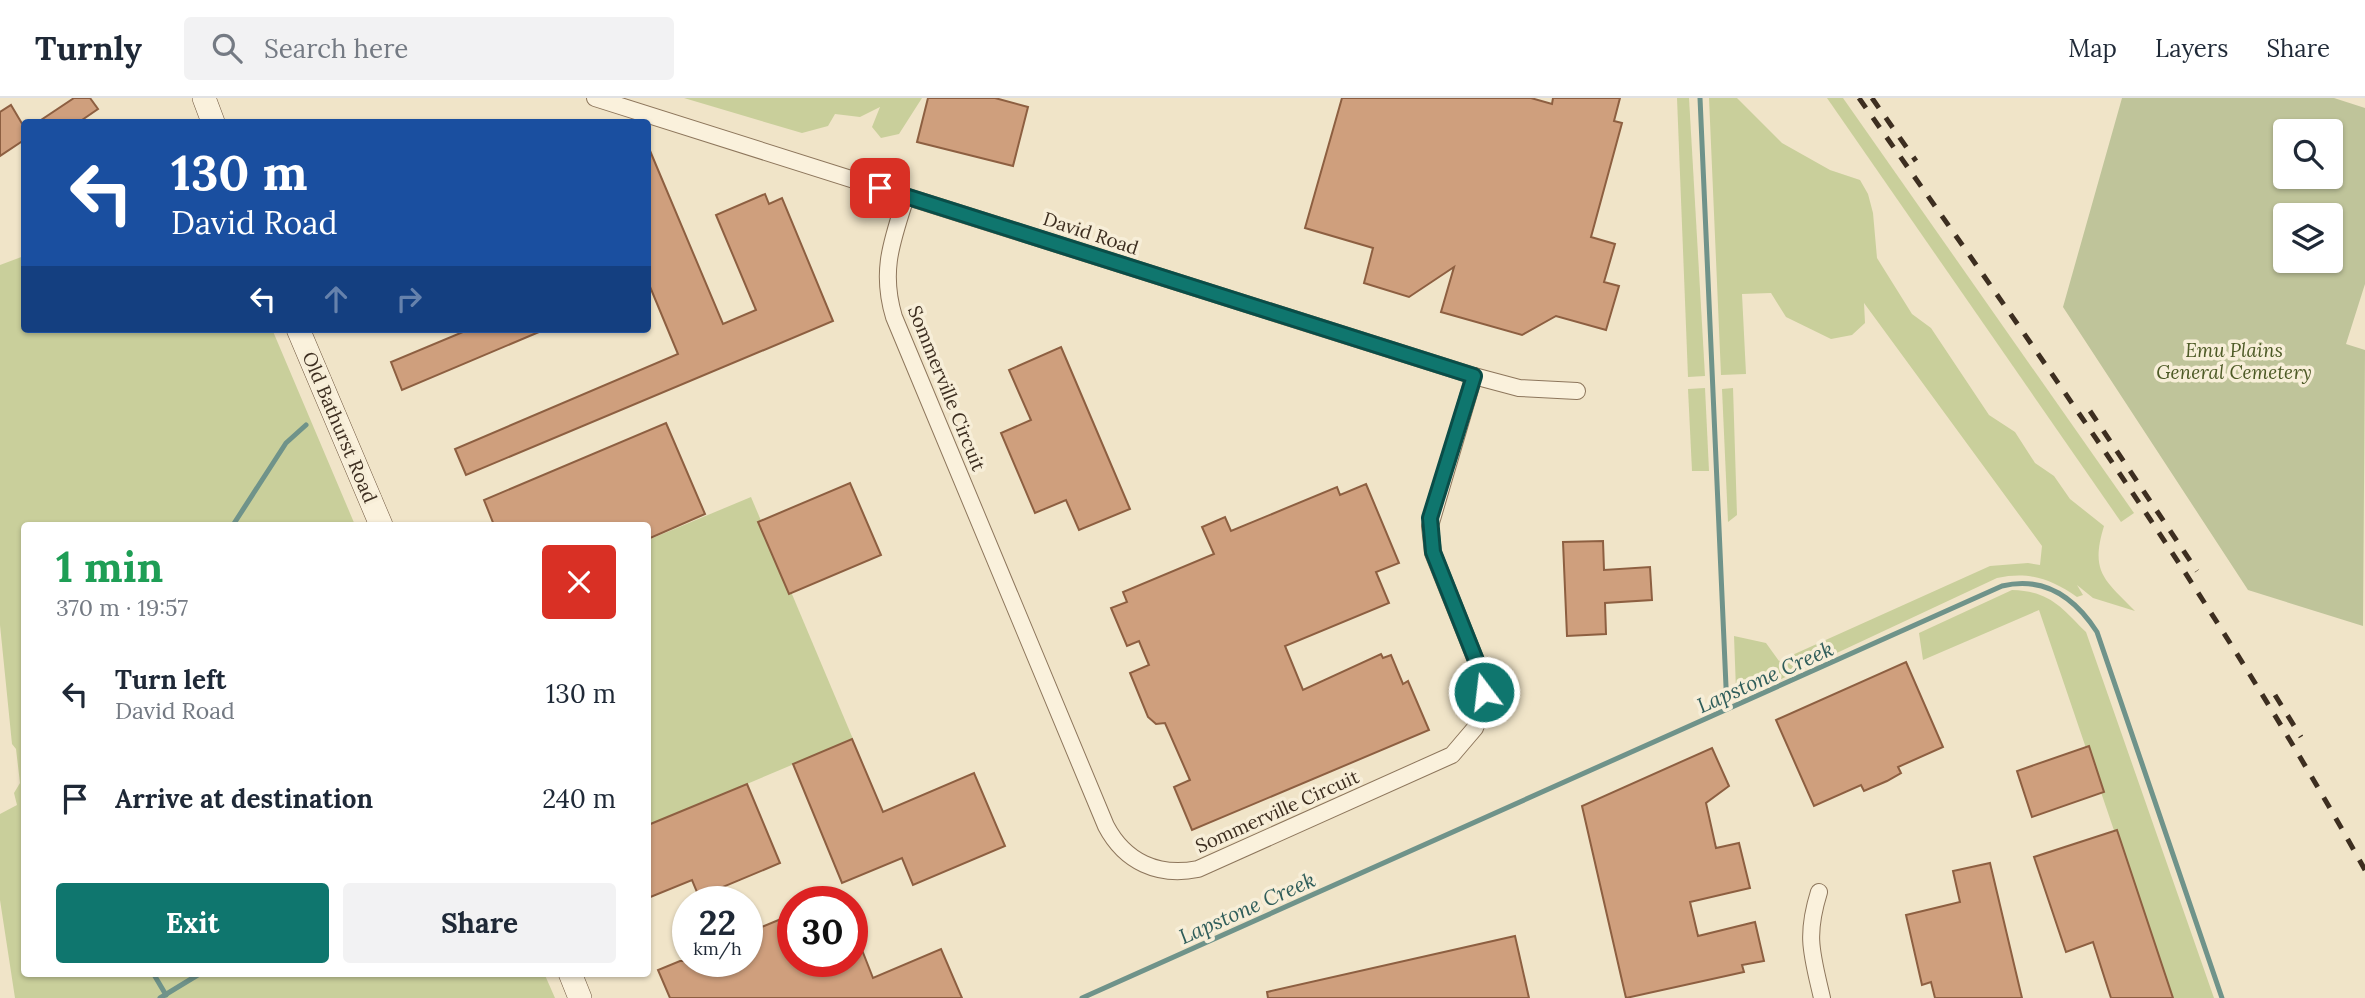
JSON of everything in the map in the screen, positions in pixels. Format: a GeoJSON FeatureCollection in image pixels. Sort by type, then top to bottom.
{"type":"FeatureCollection","features":[{"type":"Feature","properties":{"kind":"main road"},"geometry":{"type":"LineString","coordinates":[[204,98],[212,119]]}},
{"type":"Feature","properties":{"kind":"main road","name":"Old Bathurst Road"},"geometry":{"type":"LineString","coordinates":[[300,333],[380,522]]}},
{"type":"Feature","properties":{"kind":"main road"},"geometry":{"type":"LineString","coordinates":[[572,977],[580,998]]}},
{"type":"Feature","properties":{"kind":"street","name":"David Road"},"geometry":{"type":"LineString","coordinates":[[596,98],[1474,376],[1519,388],[1577,391]]}},
{"type":"Feature","properties":{"kind":"street","name":"Sommerville Circuit"},"geometry":{"type":"LineString","coordinates":[[906,197],[889,252],[887,269],[887,285],[894,317],[1106,826],[1121,848],[1153,869],[1182,873],[1198,869],[1452,755],[1471,735],[1484,703],[1483,680],[1433,552],[1430,526],[1474,376]]}},
{"type":"Feature","properties":{"kind":"street"},"geometry":{"type":"LineString","coordinates":[[1819,892],[1809,929],[1810,948],[1822,998]]}},
{"type":"Feature","properties":{"kind":"green space"},"geometry":{"type":"Polygon","coordinates":[[[684,98],[922,98],[899,134],[881,138],[872,127],[880,107],[860,117],[835,114],[828,126],[802,133],[684,98]]]}},
{"type":"Feature","properties":{"kind":"green space"},"geometry":{"type":"Polygon","coordinates":[[[1677,98],[1689,98],[1705,376],[1688,377],[1677,98]]]}},
{"type":"Feature","properties":{"kind":"green space"},"geometry":{"type":"Polygon","coordinates":[[[1709,98],[1737,98],[1782,143],[1830,170],[1860,180],[1868,194],[1873,213],[1877,258],[1912,314],[1931,328],[1989,415],[2015,432],[2035,463],[2054,476],[2070,499],[2104,526],[2099,565],[2115,591],[2135,611],[2093,598],[2077,585],[2083,595],[2077,597],[2058,585],[2039,578],[2019,575],[1997,578],[1747,695],[1736,690],[1734,636],[1766,643],[1779,661],[1990,566],[2028,563],[2040,565],[2042,546],[1864,303],[1865,323],[1852,335],[1831,339],[1786,317],[1771,293],[1742,294],[1746,374],[1721,375],[1709,98]]]}},
{"type":"Feature","properties":{"kind":"green space"},"geometry":{"type":"Polygon","coordinates":[[[1827,98],[1843,98],[2134,513],[2121,522],[1827,98]]]}},
{"type":"Feature","properties":{"kind":"green space","name":"Emu Plains General Cemetery"},"geometry":{"type":"Polygon","coordinates":[[[2122,98],[2334,98],[2365,108],[2365,284],[2346,344],[2365,350],[2363,626],[2248,590],[2063,307],[2122,98]]]}},
{"type":"Feature","properties":{"kind":"green space"},"geometry":{"type":"Polygon","coordinates":[[[21,257],[21,333],[274,333],[354,522],[21,522],[21,977],[546,977],[555,998],[15,998],[0,900],[0,814],[17,805],[14,793],[20,783],[16,749],[12,744],[0,625],[0,265],[21,257]]]}},
{"type":"Feature","properties":{"kind":"green space"},"geometry":{"type":"Polygon","coordinates":[[[1705,388],[1709,471],[1692,471],[1688,389],[1705,388]]]}},
{"type":"Feature","properties":{"kind":"green space"},"geometry":{"type":"Polygon","coordinates":[[[1733,388],[1737,515],[1728,522],[1722,389],[1733,388]]]}},
{"type":"Feature","properties":{"kind":"green space"},"geometry":{"type":"Polygon","coordinates":[[[751,497],[853,739],[651,825],[651,539],[751,497]]]}},
{"type":"Feature","properties":{"kind":"green space"},"geometry":{"type":"Polygon","coordinates":[[[2012,590],[2046,597],[2062,608],[2086,632],[2214,998],[2171,998],[2039,610],[1923,660],[1919,633],[2012,590]]]}},
{"type":"Feature","properties":{"kind":"building"},"geometry":{"type":"Polygon","coordinates":[[[74,98],[90,98],[98,109],[83,119],[42,119],[74,98]]]}},
{"type":"Feature","properties":{"kind":"building"},"geometry":{"type":"Polygon","coordinates":[[[928,98],[995,98],[1028,107],[1013,166],[917,142],[928,98]]]}},
{"type":"Feature","properties":{"kind":"building"},"geometry":{"type":"Polygon","coordinates":[[[1342,98],[1531,98],[1552,104],[1553,98],[1620,98],[1614,121],[1622,123],[1591,237],[1615,244],[1604,282],[1619,286],[1606,330],[1556,316],[1522,335],[1441,312],[1454,267],[1409,297],[1364,283],[1373,248],[1305,228],[1342,98]]]}},
{"type":"Feature","properties":{"kind":"building"},"geometry":{"type":"Polygon","coordinates":[[[11,105],[21,122],[21,142],[0,156],[0,112],[11,105]]]}},
{"type":"Feature","properties":{"kind":"building"},"geometry":{"type":"Polygon","coordinates":[[[651,153],[723,324],[756,310],[716,215],[765,194],[769,204],[782,198],[833,321],[466,475],[455,449],[678,354],[651,289],[651,153]]]}},
{"type":"Feature","properties":{"kind":"building"},"geometry":{"type":"Polygon","coordinates":[[[460,333],[537,333],[402,390],[391,362],[460,333]]]}},
{"type":"Feature","properties":{"kind":"building"},"geometry":{"type":"Polygon","coordinates":[[[1061,347],[1130,509],[1079,530],[1066,500],[1035,513],[1001,433],[1031,420],[1009,370],[1061,347]]]}},
{"type":"Feature","properties":{"kind":"building"},"geometry":{"type":"Polygon","coordinates":[[[666,423],[705,514],[651,538],[651,522],[493,522],[484,500],[666,423]]]}},
{"type":"Feature","properties":{"kind":"building"},"geometry":{"type":"Polygon","coordinates":[[[850,483],[881,555],[789,594],[758,522],[850,483]]]}},
{"type":"Feature","properties":{"kind":"building"},"geometry":{"type":"Polygon","coordinates":[[[1366,484],[1399,563],[1376,572],[1389,603],[1285,646],[1303,690],[1381,654],[1383,658],[1391,655],[1403,684],[1408,681],[1429,730],[1192,830],[1174,787],[1190,780],[1165,723],[1156,724],[1148,717],[1130,673],[1149,665],[1139,641],[1127,646],[1111,608],[1127,602],[1123,592],[1214,554],[1202,527],[1225,517],[1231,531],[1337,487],[1340,495],[1366,484]]]}},
{"type":"Feature","properties":{"kind":"building"},"geometry":{"type":"Polygon","coordinates":[[[1603,541],[1604,570],[1650,567],[1652,600],[1605,603],[1606,634],[1567,636],[1563,542],[1603,541]]]}},
{"type":"Feature","properties":{"kind":"building"},"geometry":{"type":"Polygon","coordinates":[[[1906,662],[1943,747],[1898,767],[1901,773],[1887,781],[1864,791],[1861,785],[1814,806],[1776,720],[1906,662]]]}},
{"type":"Feature","properties":{"kind":"building"},"geometry":{"type":"Polygon","coordinates":[[[852,739],[883,812],[974,773],[1005,846],[913,885],[902,858],[842,883],[793,764],[852,739]]]}},
{"type":"Feature","properties":{"kind":"building"},"geometry":{"type":"Polygon","coordinates":[[[2089,746],[2104,792],[2032,817],[2017,771],[2089,746]]]}},
{"type":"Feature","properties":{"kind":"building"},"geometry":{"type":"Polygon","coordinates":[[[1712,748],[1729,786],[1706,803],[1716,848],[1739,843],[1750,888],[1690,902],[1698,936],[1755,922],[1764,961],[1742,965],[1744,972],[1626,998],[1582,806],[1712,748]]]}},
{"type":"Feature","properties":{"kind":"building"},"geometry":{"type":"Polygon","coordinates":[[[747,784],[780,863],[725,886],[694,886],[692,880],[651,897],[651,824],[747,784]]]}},
{"type":"Feature","properties":{"kind":"building"},"geometry":{"type":"Polygon","coordinates":[[[2117,830],[2173,998],[2111,998],[2093,942],[2066,952],[2034,857],[2117,830]]]}},
{"type":"Feature","properties":{"kind":"building"},"geometry":{"type":"Polygon","coordinates":[[[1990,863],[2022,998],[1935,998],[1931,982],[1922,985],[1906,915],[1960,902],[1953,871],[1990,863]]]}},
{"type":"Feature","properties":{"kind":"building"},"geometry":{"type":"Polygon","coordinates":[[[777,921],[777,977],[868,977],[868,965],[873,978],[941,949],[962,998],[670,998],[658,970],[672,964],[672,977],[763,977],[763,926],[777,921]]]}},
{"type":"Feature","properties":{"kind":"building"},"geometry":{"type":"Polygon","coordinates":[[[1515,936],[1529,998],[1268,998],[1267,992],[1515,936]]]}},
{"type":"Feature","properties":{"kind":"waterway"},"geometry":{"type":"LineString","coordinates":[[1700,98],[1727,709]]}},
{"type":"Feature","properties":{"kind":"waterway"},"geometry":{"type":"LineString","coordinates":[[235,522],[286,443],[306,425]]}},
{"type":"Feature","properties":{"kind":"waterway","name":"Lapstone Creek"},"geometry":{"type":"LineString","coordinates":[[1082,998],[2002,586],[2017,584],[2045,587],[2057,593],[2079,609],[2097,632],[2222,998]]}},
{"type":"Feature","properties":{"kind":"waterway"},"geometry":{"type":"LineString","coordinates":[[155,977],[166,995]]}},
{"type":"Feature","properties":{"kind":"waterway"},"geometry":{"type":"LineString","coordinates":[[160,998],[194,977]]}},
{"type":"Feature","properties":{"kind":"railway"},"geometry":{"type":"LineString","coordinates":[[1859,98],[2057,382],[2186,574],[2248,671],[2365,870]]}},
{"type":"Feature","properties":{"kind":"railway"},"geometry":{"type":"LineString","coordinates":[[1872,98],[1916,161]]}},
{"type":"Feature","properties":{"kind":"railway"},"geometry":{"type":"LineString","coordinates":[[2090,411],[2197,571]]}},
{"type":"Feature","properties":{"kind":"railway"},"geometry":{"type":"LineString","coordinates":[[2275,695],[2301,737]]}},
{"type":"Feature","properties":{"kind":"route"},"geometry":{"type":"LineString","coordinates":[[880,188],[1474,376],[1430,518],[1430,544],[1479,668],[1484,692]]}}]}
